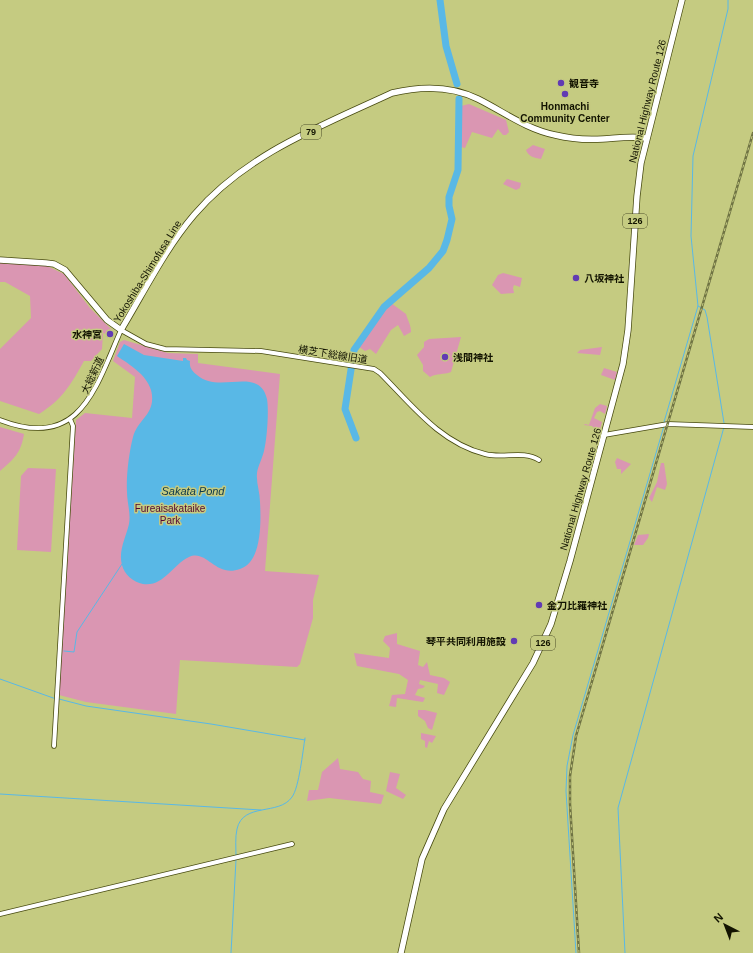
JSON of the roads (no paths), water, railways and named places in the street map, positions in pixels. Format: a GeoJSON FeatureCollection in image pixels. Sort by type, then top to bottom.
{"type":"FeatureCollection","features":[{"type":"Feature","properties":{"kind":"main road","name":"National Highway Route 126"},"geometry":{"type":"LineString","coordinates":[[401,953],[422,859],[444,809],[522,681],[542,645],[551,624],[619,383],[626,347],[637,196],[646,138],[682,0]]}},
{"type":"Feature","properties":{"kind":"main road","name":"Yokoshiba-Shimofusa Line"},"geometry":{"type":"LineString","coordinates":[[0,260],[54,264],[65,270],[107,320],[121,330],[180,234],[203,205],[226,183],[251,164],[280,147],[392,93],[424,87],[454,90],[478,99],[513,119],[542,132],[587,140],[626,136],[646,138]]}},
{"type":"Feature","properties":{"kind":"street","name":"大総新道"},"geometry":{"type":"LineString","coordinates":[[0,420],[25,428],[35,429],[48,428],[70,419],[80,411],[91,398],[121,330]]}},
{"type":"Feature","properties":{"kind":"street","name":"横芝下総線旧道"},"geometry":{"type":"LineString","coordinates":[[121,330],[146,344],[165,349],[261,351],[374,369],[380,373],[436,430],[447,437],[488,455],[528,455],[539,460]]}},
{"type":"Feature","properties":{"kind":"street"},"geometry":{"type":"LineString","coordinates":[[54,746],[73,433],[73,426],[70,419]]}},
{"type":"Feature","properties":{"kind":"street"},"geometry":{"type":"LineString","coordinates":[[604,435],[661,424],[753,427]]}},
{"type":"Feature","properties":{"kind":"street"},"geometry":{"type":"LineString","coordinates":[[0,914],[292,844]]}},
{"type":"Feature","properties":{"kind":"water","name":"Sakata Pond"},"geometry":{"type":"Polygon","coordinates":[[[124,344],[144,355],[183,361],[183,358],[186,358],[190,361],[190,367],[194,372],[206,380],[216,382],[247,382],[256,384],[263,389],[268,404],[268,418],[265,446],[257,473],[260,498],[259,540],[253,558],[247,565],[240,569],[231,571],[224,570],[201,557],[195,556],[189,557],[183,561],[168,575],[157,582],[143,584],[132,579],[123,568],[121,555],[129,524],[127,472],[130,450],[135,431],[149,410],[152,398],[149,384],[145,379],[137,370],[117,356],[124,344]]]}},
{"type":"Feature","properties":{"kind":"waterway"},"geometry":{"type":"LineString","coordinates":[[440,0],[446,46],[457,84]]}},
{"type":"Feature","properties":{"kind":"waterway"},"geometry":{"type":"LineString","coordinates":[[664,422],[698,306],[691,236],[693,156],[728,9],[728,0]]}},
{"type":"Feature","properties":{"kind":"waterway"},"geometry":{"type":"LineString","coordinates":[[356,438],[345,409],[354,350],[384,307],[429,268],[443,251],[447,240],[452,219],[449,206],[449,197],[458,170],[459,99]]}},
{"type":"Feature","properties":{"kind":"waterway"},"geometry":{"type":"LineString","coordinates":[[698,306],[705,310],[707,317],[724,423]]}},
{"type":"Feature","properties":{"kind":"waterway"},"geometry":{"type":"LineString","coordinates":[[576,953],[566,791],[567,766],[573,735],[664,426]]}},
{"type":"Feature","properties":{"kind":"waterway"},"geometry":{"type":"LineString","coordinates":[[625,953],[618,808],[724,427]]}},
{"type":"Feature","properties":{"kind":"waterway"},"geometry":{"type":"LineString","coordinates":[[64,651],[74,652],[77,632],[122,564]]}},
{"type":"Feature","properties":{"kind":"waterway"},"geometry":{"type":"LineString","coordinates":[[0,679],[56,699]]}},
{"type":"Feature","properties":{"kind":"waterway"},"geometry":{"type":"LineString","coordinates":[[59,699],[86,706],[211,724],[305,740]]}},
{"type":"Feature","properties":{"kind":"waterway"},"geometry":{"type":"LineString","coordinates":[[236,857],[236,832],[241,821],[246,815],[279,806],[286,803],[292,797],[299,778],[305,738]]}},
{"type":"Feature","properties":{"kind":"waterway"},"geometry":{"type":"LineString","coordinates":[[0,794],[261,810]]}},
{"type":"Feature","properties":{"kind":"waterway"},"geometry":{"type":"LineString","coordinates":[[231,953],[236,860]]}},
{"type":"Feature","properties":{"kind":"railway"},"geometry":{"type":"LineString","coordinates":[[579,953],[570,804],[570,776],[576,736],[753,133]]}},
{"type":"Feature","properties":{"kind":"place","name":"観音寺"},"geometry":{"type":"Point","coordinates":[561,83]}},
{"type":"Feature","properties":{"kind":"place","name":"Honmachi Community Center"},"geometry":{"type":"Point","coordinates":[565,94]}},
{"type":"Feature","properties":{"kind":"place","name":"八坂神社"},"geometry":{"type":"Point","coordinates":[576,278]}},
{"type":"Feature","properties":{"kind":"place","name":"水神宮"},"geometry":{"type":"Point","coordinates":[110,334]}},
{"type":"Feature","properties":{"kind":"place","name":"浅間神社"},"geometry":{"type":"Point","coordinates":[445,357]}},
{"type":"Feature","properties":{"kind":"place","name":"金刀比羅神社"},"geometry":{"type":"Point","coordinates":[539,605]}},
{"type":"Feature","properties":{"kind":"place","name":"琴平共同利用施設"},"geometry":{"type":"Point","coordinates":[514,641]}},
{"type":"Feature","properties":{"kind":"park label","name":"Fureaisakataike Park"},"geometry":{"type":"Point","coordinates":[170,514]}}]}
